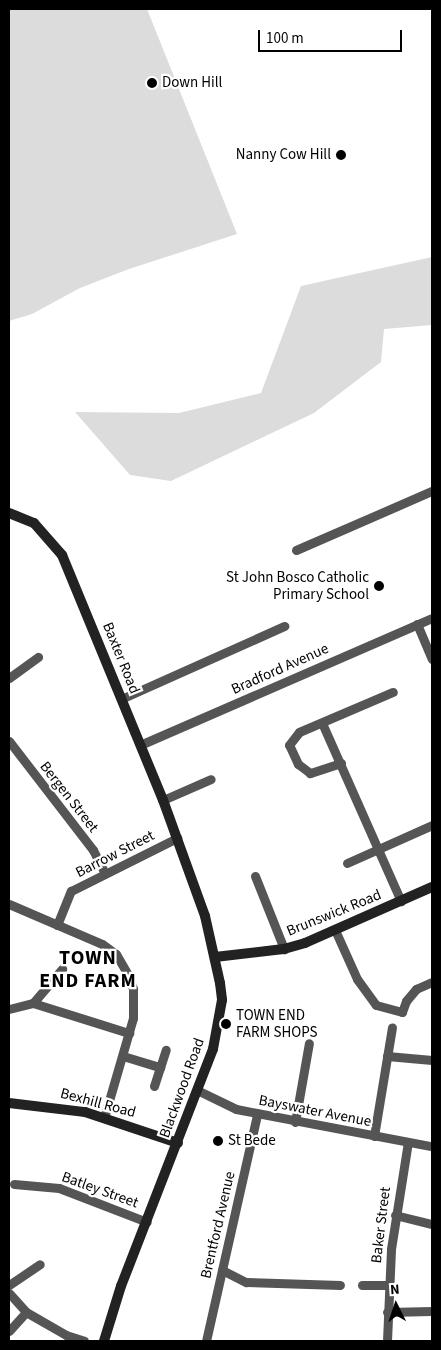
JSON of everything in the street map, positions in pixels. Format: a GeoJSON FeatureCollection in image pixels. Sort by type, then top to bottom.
{"type":"FeatureCollection","features":[{"type":"Feature","properties":{"kind":"street"},"geometry":{"type":"LineString","coordinates":[[296,550],[432,491]]}},
{"type":"Feature","properties":{"kind":"street","name":"Baxter Road"},"geometry":{"type":"LineString","coordinates":[[9,513],[34,523],[62,555],[177,838]]}},
{"type":"Feature","properties":{"kind":"street","name":"Bradford Avenue"},"geometry":{"type":"LineString","coordinates":[[140,745],[432,618]]}},
{"type":"Feature","properties":{"kind":"street"},"geometry":{"type":"LineString","coordinates":[[417,624],[432,659]]}},
{"type":"Feature","properties":{"kind":"street"},"geometry":{"type":"LineString","coordinates":[[122,699],[284,626]]}},
{"type":"Feature","properties":{"kind":"street"},"geometry":{"type":"LineString","coordinates":[[9,678],[38,656]]}},
{"type":"Feature","properties":{"kind":"street"},"geometry":{"type":"LineString","coordinates":[[341,763],[310,773],[298,764],[289,745],[299,732],[393,692]]}},
{"type":"Feature","properties":{"kind":"street"},"geometry":{"type":"LineString","coordinates":[[322,723],[401,901]]}},
{"type":"Feature","properties":{"kind":"street","name":"Bergen Street"},"geometry":{"type":"LineString","coordinates":[[9,741],[93,850],[104,872]]}},
{"type":"Feature","properties":{"kind":"street"},"geometry":{"type":"LineString","coordinates":[[163,800],[211,780]]}},
{"type":"Feature","properties":{"kind":"street"},"geometry":{"type":"LineString","coordinates":[[347,863],[432,825]]}},
{"type":"Feature","properties":{"kind":"street","name":"Barrow Street"},"geometry":{"type":"LineString","coordinates":[[57,925],[71,892],[104,872],[177,838]]}},
{"type":"Feature","properties":{"kind":"street","name":"Blackwood Road"},"geometry":{"type":"LineString","coordinates":[[104,1341],[147,1222],[199,1091],[219,1024],[222,1000],[215,957],[205,916],[177,838]]}},
{"type":"Feature","properties":{"kind":"street"},"geometry":{"type":"LineString","coordinates":[[255,876],[284,949]]}},
{"type":"Feature","properties":{"kind":"street","name":"Brunswick Road"},"geometry":{"type":"LineString","coordinates":[[215,957],[284,949],[335,930],[432,887]]}},
{"type":"Feature","properties":{"kind":"street"},"geometry":{"type":"LineString","coordinates":[[9,904],[102,944],[116,954],[124,966],[133,989],[133,1018],[104,1118]]}},
{"type":"Feature","properties":{"kind":"street"},"geometry":{"type":"LineString","coordinates":[[335,930],[357,979],[376,1006],[402,1012],[406,1001],[416,989],[432,982]]}},
{"type":"Feature","properties":{"kind":"street"},"geometry":{"type":"LineString","coordinates":[[33,1003],[62,969]]}},
{"type":"Feature","properties":{"kind":"street"},"geometry":{"type":"LineString","coordinates":[[9,1009],[33,1003],[129,1033]]}},
{"type":"Feature","properties":{"kind":"street"},"geometry":{"type":"LineString","coordinates":[[374,1136],[392,1027]]}},
{"type":"Feature","properties":{"kind":"street"},"geometry":{"type":"LineString","coordinates":[[295,1122],[309,1043]]}},
{"type":"Feature","properties":{"kind":"street"},"geometry":{"type":"LineString","coordinates":[[154,1086],[166,1050]]}},
{"type":"Feature","properties":{"kind":"street"},"geometry":{"type":"LineString","coordinates":[[123,1056],[160,1067]]}},
{"type":"Feature","properties":{"kind":"street"},"geometry":{"type":"LineString","coordinates":[[387,1056],[432,1060]]}},
{"type":"Feature","properties":{"kind":"street","name":"Bayswater Avenue"},"geometry":{"type":"LineString","coordinates":[[199,1091],[236,1109],[295,1122],[430,1146]]}},
{"type":"Feature","properties":{"kind":"street","name":"Bexhill Road"},"geometry":{"type":"LineString","coordinates":[[9,1104],[49,1106],[104,1118],[178,1143]]}},
{"type":"Feature","properties":{"kind":"street","name":"Brentford Avenue"},"geometry":{"type":"LineString","coordinates":[[206,1341],[257,1114]]}},
{"type":"Feature","properties":{"kind":"street","name":"Baker Street"},"geometry":{"type":"LineString","coordinates":[[386,1341],[388,1285],[395,1214],[408,1142]]}},
{"type":"Feature","properties":{"kind":"street","name":"Batley Street"},"geometry":{"type":"LineString","coordinates":[[14,1184],[59,1188],[147,1222]]}},
{"type":"Feature","properties":{"kind":"street"},"geometry":{"type":"LineString","coordinates":[[395,1214],[432,1224]]}},
{"type":"Feature","properties":{"kind":"street"},"geometry":{"type":"LineString","coordinates":[[9,1285],[40,1264]]}},
{"type":"Feature","properties":{"kind":"street"},"geometry":{"type":"LineString","coordinates":[[222,1270],[246,1282],[340,1285]]}},
{"type":"Feature","properties":{"kind":"street"},"geometry":{"type":"LineString","coordinates":[[362,1286],[388,1285]]}},
{"type":"Feature","properties":{"kind":"street"},"geometry":{"type":"LineString","coordinates":[[9,1293],[26,1312],[66,1335],[84,1341]]}},
{"type":"Feature","properties":{"kind":"street"},"geometry":{"type":"LineString","coordinates":[[387,1312],[432,1310]]}},
{"type":"Feature","properties":{"kind":"street"},"geometry":{"type":"LineString","coordinates":[[9,1331],[26,1312]]}},
{"type":"Feature","properties":{"kind":"shaded area"},"geometry":{"type":"Polygon","coordinates":[[[9,9],[147,9],[237,234],[129,269],[80,288],[32,314],[9,321],[9,9]]]}},
{"type":"Feature","properties":{"kind":"shaded area"},"geometry":{"type":"Polygon","coordinates":[[[432,257],[432,325],[384,329],[381,362],[314,413],[171,481],[130,475],[75,412],[179,413],[261,393],[301,286],[432,257]]]}},
{"type":"Feature","properties":{"kind":"place","name":"Down Hill"},"geometry":{"type":"Point","coordinates":[152,83]}},
{"type":"Feature","properties":{"kind":"place","name":"Nanny Cow Hill"},"geometry":{"type":"Point","coordinates":[341,155]}},
{"type":"Feature","properties":{"kind":"place","name":"St John Bosco Catholic Primary School"},"geometry":{"type":"Point","coordinates":[379,586]}},
{"type":"Feature","properties":{"kind":"place","name":"TOWN END FARM SHOPS"},"geometry":{"type":"Point","coordinates":[226,1024]}},
{"type":"Feature","properties":{"kind":"place","name":"St Bede"},"geometry":{"type":"Point","coordinates":[218,1141]}},
{"type":"Feature","properties":{"kind":"district","name":"TOWN END FARM"},"geometry":{"type":"Point","coordinates":[88,970]}}]}
